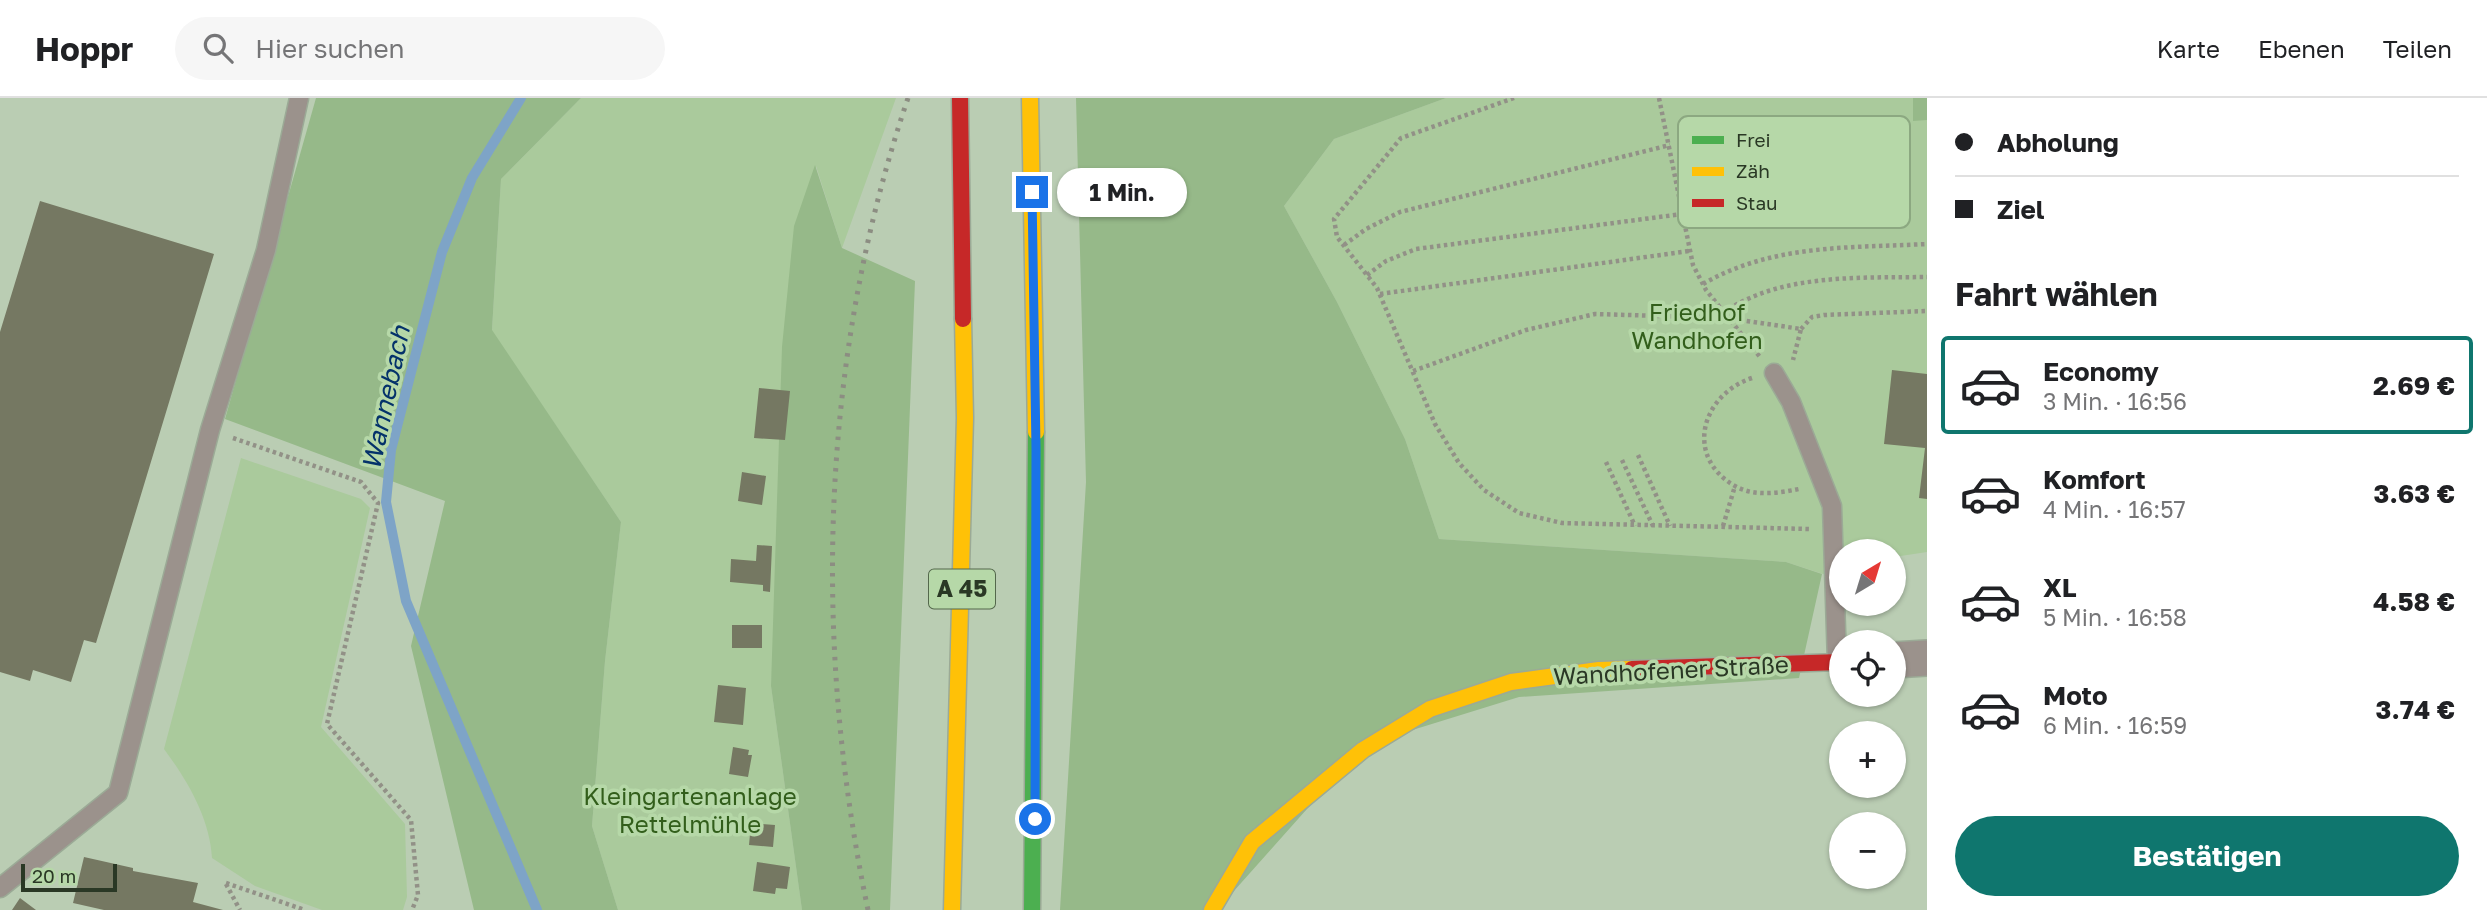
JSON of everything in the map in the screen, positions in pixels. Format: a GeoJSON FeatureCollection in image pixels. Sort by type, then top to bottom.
{"type":"FeatureCollection","features":[{"type":"Feature","properties":{"kind":"main road","name":"A 45"},"geometry":{"type":"LineString","coordinates":[[952,910],[965,418],[960,98]]}},
{"type":"Feature","properties":{"kind":"main road"},"geometry":{"type":"LineString","coordinates":[[1030,98],[1036,463],[1032,910]]}},
{"type":"Feature","properties":{"kind":"main road","name":"Wandhofener Straße"},"geometry":{"type":"LineString","coordinates":[[1212,910],[1252,842],[1363,750],[1430,709],[1511,682],[1599,670],[1829,662]]}},
{"type":"Feature","properties":{"kind":"street"},"geometry":{"type":"LineString","coordinates":[[1906,659],[1927,658]]}},
{"type":"Feature","properties":{"kind":"lane"},"geometry":{"type":"LineString","coordinates":[[0,888],[118,793],[210,430],[266,250],[299,98]]}},
{"type":"Feature","properties":{"kind":"lane"},"geometry":{"type":"LineString","coordinates":[[1774,373],[1824,482],[1832,506],[1838,630]]}},
{"type":"Feature","properties":{"kind":"path"},"geometry":{"type":"LineString","coordinates":[[1514,98],[1401,138],[1334,219],[1337,237],[1380,294],[1436,424],[1459,463],[1484,490],[1520,513],[1562,523],[1833,531]]}},
{"type":"Feature","properties":{"kind":"path"},"geometry":{"type":"LineString","coordinates":[[1659,98],[1671,145],[1678,191]]}},
{"type":"Feature","properties":{"kind":"path"},"geometry":{"type":"LineString","coordinates":[[1344,245],[1366,229],[1400,212],[1671,145]]}},
{"type":"Feature","properties":{"kind":"path"},"geometry":{"type":"LineString","coordinates":[[1367,275],[1394,257],[1416,249],[1678,217]]}},
{"type":"Feature","properties":{"kind":"path"},"geometry":{"type":"LineString","coordinates":[[1684,228],[1689,251],[1703,284],[1725,315],[1774,373],[1735,383],[1720,395],[1711,408],[1706,425],[1706,450],[1717,470],[1735,486],[1756,493],[1783,492],[1824,482]]}},
{"type":"Feature","properties":{"kind":"path"},"geometry":{"type":"LineString","coordinates":[[1703,284],[1743,263],[1774,254],[1927,244]]}},
{"type":"Feature","properties":{"kind":"path"},"geometry":{"type":"LineString","coordinates":[[1380,294],[1689,251]]}},
{"type":"Feature","properties":{"kind":"path"},"geometry":{"type":"LineString","coordinates":[[1725,315],[1759,293],[1787,285],[1927,277]]}},
{"type":"Feature","properties":{"kind":"path"},"geometry":{"type":"LineString","coordinates":[[1785,393],[1801,329],[1812,317],[1927,311]]}},
{"type":"Feature","properties":{"kind":"path"},"geometry":{"type":"LineString","coordinates":[[1413,371],[1526,330],[1595,314],[1725,315],[1801,329]]}},
{"type":"Feature","properties":{"kind":"path"},"geometry":{"type":"LineString","coordinates":[[210,430],[360,482],[378,503],[327,724],[411,820],[418,895],[412,910]]}},
{"type":"Feature","properties":{"kind":"path"},"geometry":{"type":"LineString","coordinates":[[1638,455],[1670,526]]}},
{"type":"Feature","properties":{"kind":"path"},"geometry":{"type":"LineString","coordinates":[[1622,460],[1653,526]]}},
{"type":"Feature","properties":{"kind":"path"},"geometry":{"type":"LineString","coordinates":[[1606,461],[1635,526]]}},
{"type":"Feature","properties":{"kind":"path"},"geometry":{"type":"LineString","coordinates":[[1723,526],[1735,486]]}},
{"type":"Feature","properties":{"kind":"path"},"geometry":{"type":"LineString","coordinates":[[240,910],[226,883],[305,910]]}},
{"type":"Feature","properties":{"kind":"green space"},"geometry":{"type":"Polygon","coordinates":[[[316,98],[581,98],[501,179],[492,330],[621,522],[605,661],[592,826],[618,910],[474,910],[411,646],[445,501],[225,419],[316,98]]]}},
{"type":"Feature","properties":{"kind":"green space","name":"Kleingartenanlage Rettelmühle"},"geometry":{"type":"Polygon","coordinates":[[[581,98],[896,98],[842,248],[816,166],[771,686],[802,910],[618,910],[592,826],[605,661],[621,522],[492,331],[501,179],[581,98]]]}},
{"type":"Feature","properties":{"kind":"green space"},"geometry":{"type":"Polygon","coordinates":[[[1076,98],[1446,98],[1334,139],[1284,206],[1337,302],[1405,439],[1439,539],[1786,562],[1822,574],[1799,678],[1519,697],[1364,745],[1217,910],[1060,910],[1086,482],[1076,98]]]}},
{"type":"Feature","properties":{"kind":"green space","name":"Friedhof Wandhofen"},"geometry":{"type":"Polygon","coordinates":[[[1446,98],[1913,98],[1913,120],[1927,120],[1927,552],[1906,555],[1906,539],[1829,539],[1829,574],[1823,574],[1786,562],[1439,539],[1405,439],[1337,302],[1284,206],[1334,139],[1446,98]]]}},
{"type":"Feature","properties":{"kind":"green space"},"geometry":{"type":"Polygon","coordinates":[[[1913,98],[1927,98],[1927,120],[1913,121],[1913,98]]]}},
{"type":"Feature","properties":{"kind":"green space"},"geometry":{"type":"Polygon","coordinates":[[[815,165],[842,248],[915,281],[890,910],[802,910],[771,686],[782,347],[794,226],[815,165]]]}},
{"type":"Feature","properties":{"kind":"green space"},"geometry":{"type":"Polygon","coordinates":[[[241,458],[361,499],[370,508],[321,727],[405,824],[407,897],[403,910],[322,910],[255,886],[212,858],[207,828],[196,800],[164,749],[241,458]]]}},
{"type":"Feature","properties":{"kind":"building"},"geometry":{"type":"Polygon","coordinates":[[[40,201],[214,254],[96,643],[84,640],[71,682],[33,670],[30,681],[0,672],[0,332],[40,201]]]}},
{"type":"Feature","properties":{"kind":"building"},"geometry":{"type":"Polygon","coordinates":[[[1892,370],[1927,374],[1927,499],[1919,498],[1925,448],[1884,444],[1892,370]]]}},
{"type":"Feature","properties":{"kind":"building"},"geometry":{"type":"Polygon","coordinates":[[[759,388],[790,391],[785,440],[754,438],[759,388]]]}},
{"type":"Feature","properties":{"kind":"building"},"geometry":{"type":"Polygon","coordinates":[[[742,472],[766,476],[762,505],[738,501],[742,472]]]}},
{"type":"Feature","properties":{"kind":"building"},"geometry":{"type":"Polygon","coordinates":[[[757,545],[772,546],[770,592],[763,591],[763,585],[730,582],[731,559],[756,561],[757,545]]]}},
{"type":"Feature","properties":{"kind":"building"},"geometry":{"type":"Polygon","coordinates":[[[732,625],[762,625],[762,648],[732,648],[732,625]]]}},
{"type":"Feature","properties":{"kind":"building"},"geometry":{"type":"Polygon","coordinates":[[[718,685],[746,688],[743,725],[714,722],[718,685]]]}},
{"type":"Feature","properties":{"kind":"building"},"geometry":{"type":"Polygon","coordinates":[[[733,747],[749,750],[748,755],[752,755],[748,777],[729,774],[733,747]]]}},
{"type":"Feature","properties":{"kind":"building"},"geometry":{"type":"Polygon","coordinates":[[[751,823],[775,825],[773,847],[749,845],[751,823]]]}},
{"type":"Feature","properties":{"kind":"building"},"geometry":{"type":"Polygon","coordinates":[[[84,857],[133,868],[133,871],[198,883],[193,902],[223,910],[104,910],[73,903],[84,857]]]}},
{"type":"Feature","properties":{"kind":"building"},"geometry":{"type":"Polygon","coordinates":[[[757,862],[790,867],[787,889],[776,888],[775,894],[753,891],[757,862]]]}},
{"type":"Feature","properties":{"kind":"building"},"geometry":{"type":"Polygon","coordinates":[[[20,898],[36,910],[12,910],[20,898]]]}},
{"type":"Feature","properties":{"kind":"waterway","name":"Wannebach"},"geometry":{"type":"LineString","coordinates":[[521,98],[472,178],[442,252],[391,450],[386,502],[406,601],[537,910]]}},
{"type":"Feature","properties":{"kind":"railway"},"geometry":{"type":"LineString","coordinates":[[868,910],[850,809],[838,707],[833,604],[834,501],[842,399],[857,297],[879,197],[908,98]]}},
{"type":"Feature","properties":{"kind":"traffic: fast"},"geometry":{"type":"LineString","coordinates":[[1032,910],[1036,432]]}},
{"type":"Feature","properties":{"kind":"traffic: slow"},"geometry":{"type":"LineString","coordinates":[[1030,98],[1036,432]]}},
{"type":"Feature","properties":{"kind":"traffic: slow"},"geometry":{"type":"LineString","coordinates":[[952,910],[965,418],[963,319]]}},
{"type":"Feature","properties":{"kind":"traffic: slow"},"geometry":{"type":"LineString","coordinates":[[1212,910],[1252,842],[1363,750],[1430,709],[1511,682],[1599,670],[1632,669]]}},
{"type":"Feature","properties":{"kind":"traffic: jam"},"geometry":{"type":"LineString","coordinates":[[960,98],[963,319]]}},
{"type":"Feature","properties":{"kind":"traffic: jam"},"geometry":{"type":"LineString","coordinates":[[1632,669],[1829,662]]}},
{"type":"Feature","properties":{"kind":"route"},"geometry":{"type":"LineString","coordinates":[[1032,192],[1036,449],[1035,819]]}}]}
